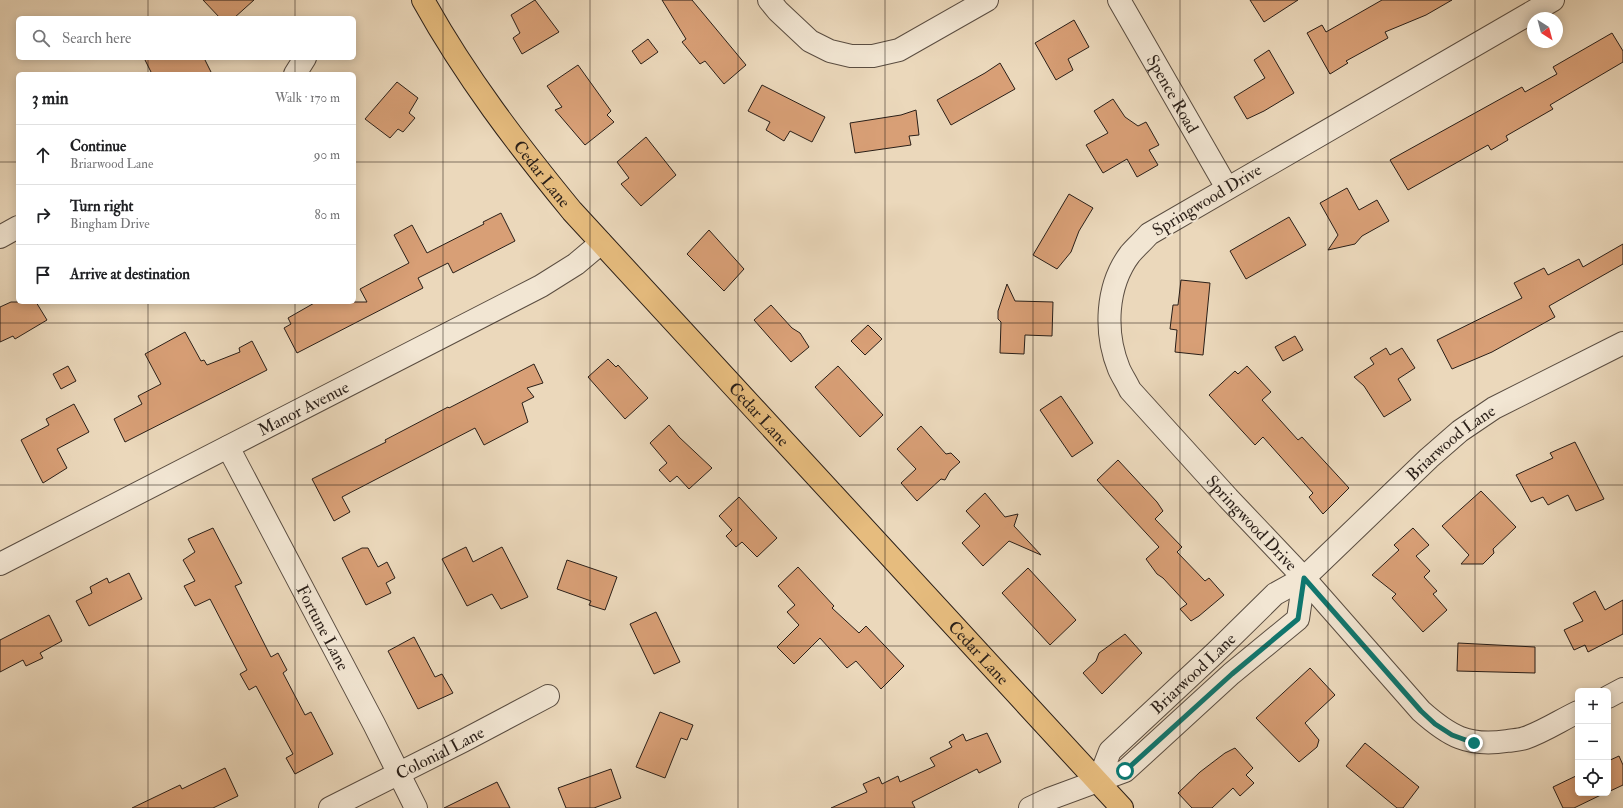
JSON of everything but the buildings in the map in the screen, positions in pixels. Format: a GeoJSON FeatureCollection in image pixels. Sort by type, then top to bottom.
{"type":"FeatureCollection","features":[{"type":"Feature","properties":{"kind":"main road","name":"Cedar Lane"},"geometry":{"type":"LineString","coordinates":[[423,0],[440,30],[483,97],[531,162],[601,243],[1122,808]]}},
{"type":"Feature","properties":{"kind":"street"},"geometry":{"type":"LineString","coordinates":[[769,0],[778,11],[810,42],[830,51],[851,56],[873,56],[899,50],[987,0]]}},
{"type":"Feature","properties":{"kind":"street","name":"Spence Road"},"geometry":{"type":"LineString","coordinates":[[1120,0],[1227,188]]}},
{"type":"Feature","properties":{"kind":"street","name":"Springwood Drive"},"geometry":{"type":"LineString","coordinates":[[1553,0],[1149,234],[1130,255],[1118,276],[1111,299],[1109,323],[1112,347],[1119,370],[1130,390],[1228,498],[1304,578],[1421,711],[1435,724],[1452,735],[1474,743],[1499,742],[1525,739],[1575,714]]}},
{"type":"Feature","properties":{"kind":"street"},"geometry":{"type":"LineString","coordinates":[[296,72],[304,60]]}},
{"type":"Feature","properties":{"kind":"street"},"geometry":{"type":"LineString","coordinates":[[0,237],[16,228]]}},
{"type":"Feature","properties":{"kind":"street","name":"Manor Avenue"},"geometry":{"type":"LineString","coordinates":[[0,564],[541,286],[576,264],[601,243]]}},
{"type":"Feature","properties":{"kind":"street","name":"Briarwood Lane"},"geometry":{"type":"LineString","coordinates":[[1098,782],[1110,751],[1216,653],[1275,594],[1304,578],[1429,458],[1460,431],[1494,408],[1623,343]]}},
{"type":"Feature","properties":{"kind":"street","name":"Fortune Lane"},"geometry":{"type":"LineString","coordinates":[[228,447],[416,808]]}},
{"type":"Feature","properties":{"kind":"street","name":"Briarwood Lane"},"geometry":{"type":"LineString","coordinates":[[1030,808],[1049,798],[1098,782],[1125,771],[1232,674],[1298,619],[1304,578]]}},
{"type":"Feature","properties":{"kind":"street"},"geometry":{"type":"LineString","coordinates":[[1611,695],[1623,689]]}},
{"type":"Feature","properties":{"kind":"street","name":"Colonial Lane"},"geometry":{"type":"LineString","coordinates":[[330,808],[548,696]]}},
{"type":"Feature","properties":{"kind":"route"},"geometry":{"type":"LineString","coordinates":[[1125,771],[1232,674],[1298,619],[1304,578],[1421,711],[1435,724],[1452,735],[1474,743]]}}]}
